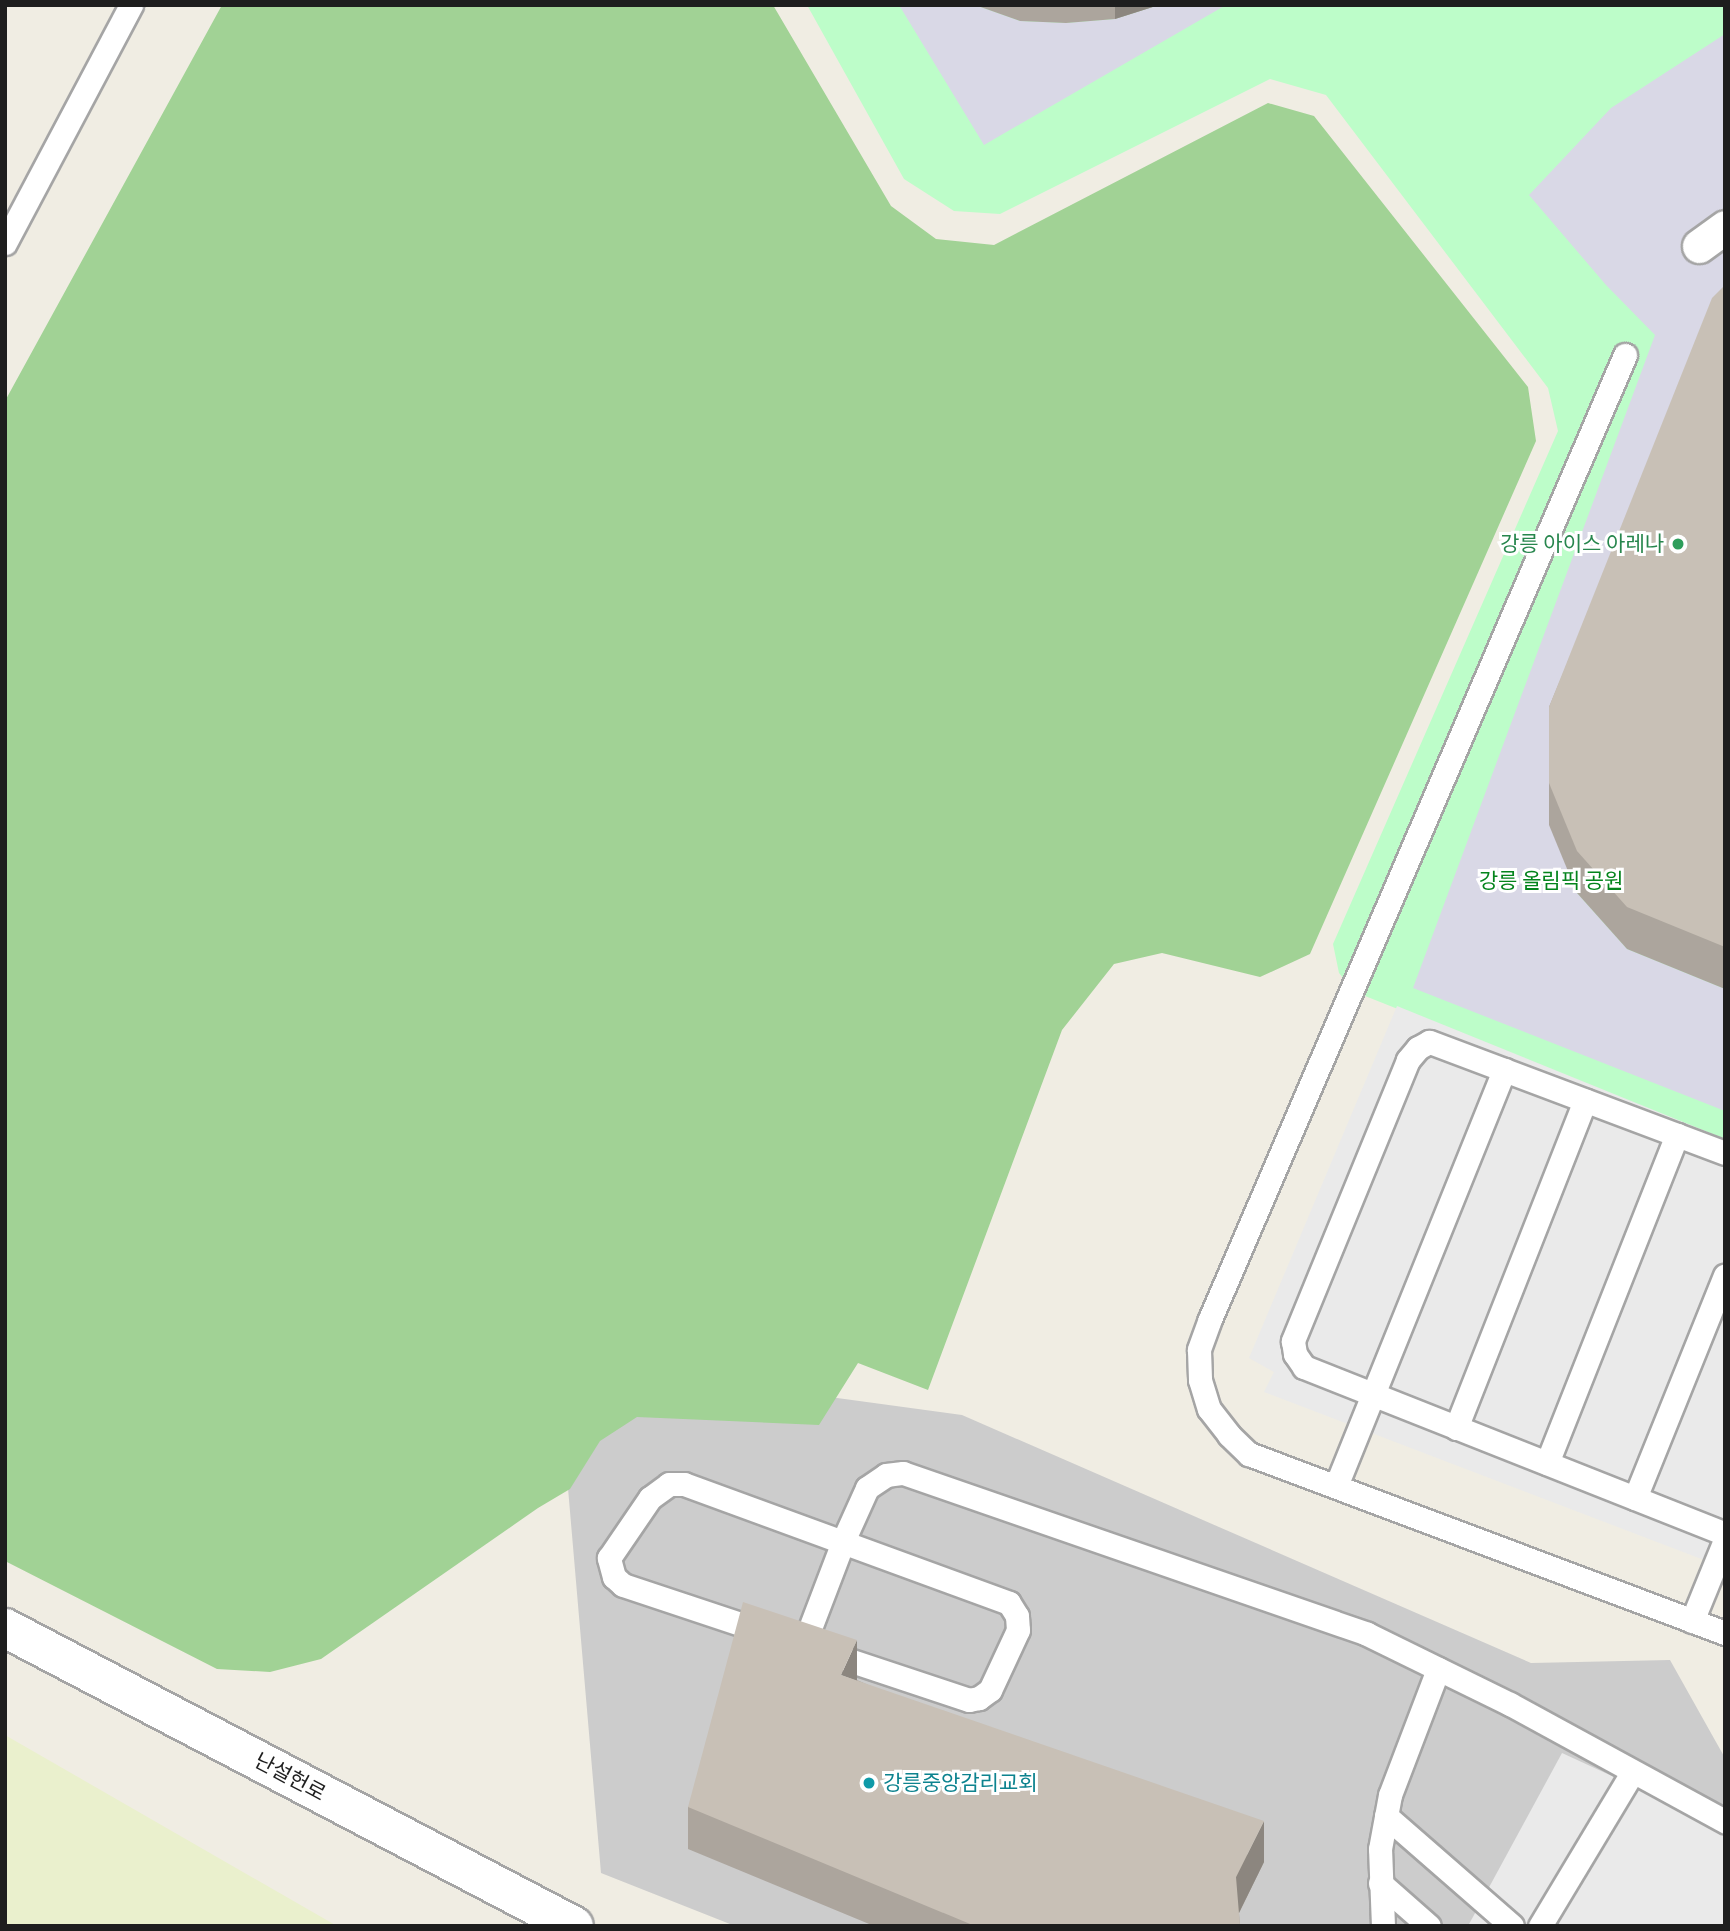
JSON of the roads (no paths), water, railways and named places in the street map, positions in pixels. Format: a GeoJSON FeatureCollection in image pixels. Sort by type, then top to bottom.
{"type":"FeatureCollection","features":[{"type":"Feature","properties":{"kind":"street","name":"난설헌로"},"geometry":{"type":"LineString","coordinates":[[5,1628],[574,1926]]}},
{"type":"Feature","properties":{"kind":"lane"},"geometry":{"type":"LineString","coordinates":[[5,243],[131,5]]}},
{"type":"Feature","properties":{"kind":"lane"},"geometry":{"type":"LineString","coordinates":[[1625,355],[1209,1319],[1199,1350],[1200,1380],[1209,1409],[1229,1435],[1249,1454],[1725,1633]]}},
{"type":"Feature","properties":{"kind":"lane"},"geometry":{"type":"LineString","coordinates":[[1725,1153],[1429,1042],[1418,1048],[1408,1060],[1293,1341],[1295,1354],[1304,1367],[1725,1534]]}},
{"type":"Feature","properties":{"kind":"lane"},"geometry":{"type":"LineString","coordinates":[[1336,1486],[1504,1070]]}},
{"type":"Feature","properties":{"kind":"lane"},"geometry":{"type":"LineString","coordinates":[[1457,1428],[1585,1100]]}},
{"type":"Feature","properties":{"kind":"lane"},"geometry":{"type":"LineString","coordinates":[[1547,1463],[1677,1135]]}},
{"type":"Feature","properties":{"kind":"lane"},"geometry":{"type":"LineString","coordinates":[[1635,1498],[1725,1275]]}},
{"type":"Feature","properties":{"kind":"lane"},"geometry":{"type":"LineString","coordinates":[[804,1644],[844,1539],[867,1488],[886,1475],[903,1473],[1367,1634],[1510,1704],[1632,1773],[1725,1821]]}},
{"type":"Feature","properties":{"kind":"lane"},"geometry":{"type":"LineString","coordinates":[[669,1484],[684,1484],[844,1539],[1009,1602],[1017,1616],[1018,1630],[990,1690],[979,1698],[969,1700],[623,1585],[614,1577],[609,1558],[650,1497],[669,1484]]}},
{"type":"Feature","properties":{"kind":"lane"},"geometry":{"type":"LineString","coordinates":[[1692,1621],[1725,1540]]}},
{"type":"Feature","properties":{"kind":"lane"},"geometry":{"type":"LineString","coordinates":[[1383,1926],[1380,1849],[1390,1795],[1438,1669]]}},
{"type":"Feature","properties":{"kind":"lane"},"geometry":{"type":"LineString","coordinates":[[1540,1926],[1632,1773]]}},
{"type":"Feature","properties":{"kind":"lane"},"geometry":{"type":"LineString","coordinates":[[1386,1816],[1512,1926]]}},
{"type":"Feature","properties":{"kind":"lane"},"geometry":{"type":"LineString","coordinates":[[1380,1883],[1429,1926]]}},
{"type":"Feature","properties":{"kind":"place","name":"강릉 아이스 아레나"},"geometry":{"type":"Point","coordinates":[1678,544]}},
{"type":"Feature","properties":{"kind":"place","name":"강릉중앙감리교회"},"geometry":{"type":"Point","coordinates":[869,1783]}},
{"type":"Feature","properties":{"kind":"park label","name":"강릉 올림픽 공원"},"geometry":{"type":"Point","coordinates":[1551,881]}}]}
